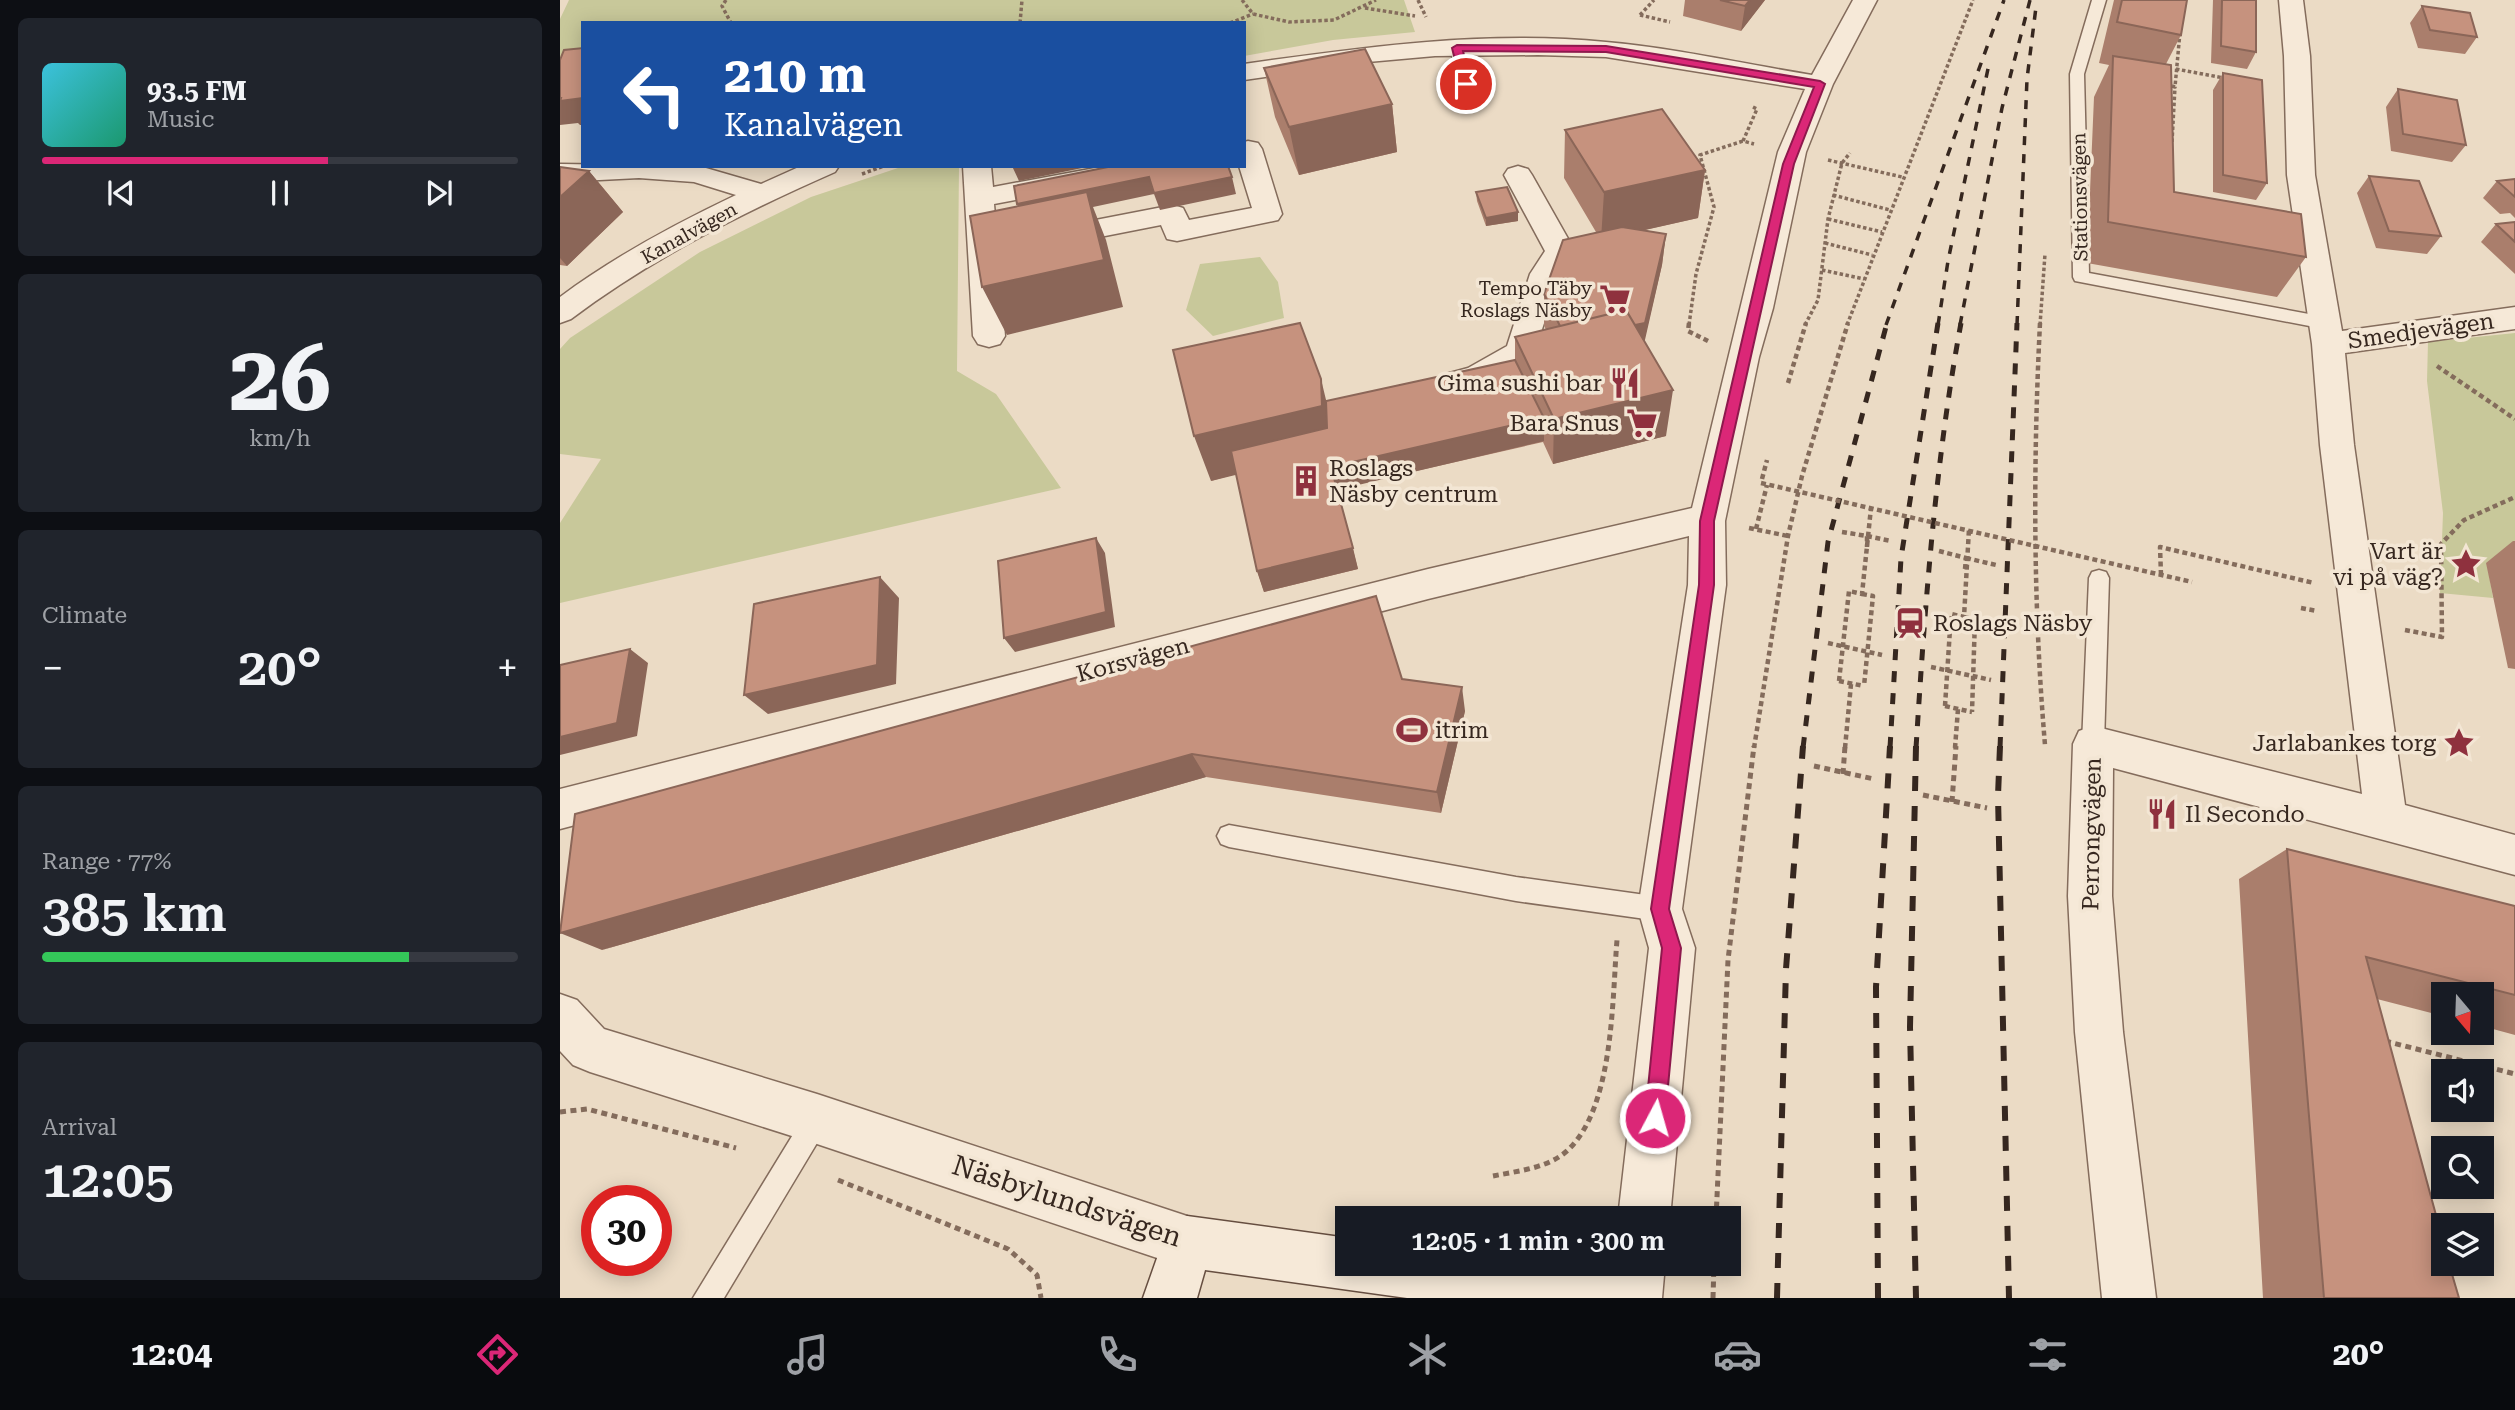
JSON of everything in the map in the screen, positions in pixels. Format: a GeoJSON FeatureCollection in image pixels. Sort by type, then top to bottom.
{"type":"FeatureCollection","features":[{"type":"Feature","properties":{"kind":"street"},"geometry":{"type":"LineString","coordinates":[[1645,1206],[1672,948],[1660,909],[1707,585],[1707,521],[1792,152],[1820,84],[1865,0]]}},
{"type":"Feature","properties":{"kind":"street"},"geometry":{"type":"LineString","coordinates":[[2291,0],[2299,91],[2301,175],[2326,334],[2337,444],[2386,820],[2515,855]]}},
{"type":"Feature","properties":{"kind":"street"},"geometry":{"type":"LineString","coordinates":[[1246,72],[1368,54],[1457,48],[1606,49],[1820,84]]}},
{"type":"Feature","properties":{"kind":"street"},"geometry":{"type":"LineString","coordinates":[[1005,247],[1172,214],[1177,232],[1268,214],[1246,147]]}},
{"type":"Feature","properties":{"kind":"street","name":"Kanalvägen"},"geometry":{"type":"LineString","coordinates":[[560,312],[589,289],[761,193],[820,168]]}},
{"type":"Feature","properties":{"kind":"street"},"geometry":{"type":"LineString","coordinates":[[977,168],[978,198],[1005,247],[989,336]]}},
{"type":"Feature","properties":{"kind":"street"},"geometry":{"type":"LineString","coordinates":[[978,198],[1143,168]]}},
{"type":"Feature","properties":{"kind":"street"},"geometry":{"type":"LineString","coordinates":[[560,173],[639,170],[696,174],[761,193]]}},
{"type":"Feature","properties":{"kind":"street"},"geometry":{"type":"LineString","coordinates":[[1426,390],[1478,377],[1521,352],[1545,274],[1560,251],[1518,175]]}},
{"type":"Feature","properties":{"kind":"street","name":"Smedjevägen"},"geometry":{"type":"LineString","coordinates":[[2326,334],[2392,335],[2515,318]]}},
{"type":"Feature","properties":{"kind":"street","name":"Korsvägen"},"geometry":{"type":"LineString","coordinates":[[560,809],[1428,584],[1689,522],[1707,521]]}},
{"type":"Feature","properties":{"kind":"street","name":"Perrongvägen"},"geometry":{"type":"LineString","coordinates":[[2129,1298],[2099,1032],[2090,896],[2093,744],[2386,820]]}},
{"type":"Feature","properties":{"kind":"street","name":"Näsbylundsvägen"},"geometry":{"type":"LineString","coordinates":[[560,1017],[590,1048],[817,1119],[1187,1242],[1600,1298]]}},
{"type":"Feature","properties":{"kind":"street"},"geometry":{"type":"LineString","coordinates":[[1170,1298],[1187,1242]]}},
{"type":"Feature","properties":{"kind":"street"},"geometry":{"type":"LineString","coordinates":[[1635,1298],[1638,1276]]}},
{"type":"Feature","properties":{"kind":"lane","name":"Stationsvägen"},"geometry":{"type":"LineString","coordinates":[[2099,0],[2077,74],[2081,276],[2326,334]]}},
{"type":"Feature","properties":{"kind":"lane"},"geometry":{"type":"LineString","coordinates":[[1457,48],[1466,84]]}},
{"type":"Feature","properties":{"kind":"lane"},"geometry":{"type":"LineString","coordinates":[[2093,744],[2099,578]]}},
{"type":"Feature","properties":{"kind":"lane"},"geometry":{"type":"LineString","coordinates":[[1230,836],[1516,889],[1660,909]]}},
{"type":"Feature","properties":{"kind":"lane"},"geometry":{"type":"LineString","coordinates":[[707,1298],[817,1119]]}},
{"type":"Feature","properties":{"kind":"path"},"geometry":{"type":"LineString","coordinates":[[726,0],[722,6],[730,21]]}},
{"type":"Feature","properties":{"kind":"path"},"geometry":{"type":"LineString","coordinates":[[1020,21],[1022,0]]}},
{"type":"Feature","properties":{"kind":"path"},"geometry":{"type":"LineString","coordinates":[[1242,0],[1253,14]]}},
{"type":"Feature","properties":{"kind":"path"},"geometry":{"type":"LineString","coordinates":[[1235,21],[1253,14],[1289,22],[1334,20],[1376,0]]}},
{"type":"Feature","properties":{"kind":"path"},"geometry":{"type":"LineString","coordinates":[[1717,1206],[1728,960],[1746,798],[1788,536],[1852,310],[1973,0]]}},
{"type":"Feature","properties":{"kind":"path"},"geometry":{"type":"LineString","coordinates":[[1362,8],[1427,18]]}},
{"type":"Feature","properties":{"kind":"path"},"geometry":{"type":"LineString","coordinates":[[2172,153],[2181,28]]}},
{"type":"Feature","properties":{"kind":"path"},"geometry":{"type":"LineString","coordinates":[[2176,69],[2299,91]]}},
{"type":"Feature","properties":{"kind":"path"},"geometry":{"type":"LineString","coordinates":[[2161,85],[2175,87]]}},
{"type":"Feature","properties":{"kind":"path"},"geometry":{"type":"LineString","coordinates":[[1743,141],[1757,109],[1744,104]]}},
{"type":"Feature","properties":{"kind":"path"},"geometry":{"type":"LineString","coordinates":[[1743,357],[1688,331],[1696,274],[1714,207],[1699,155],[1743,141],[1902,177]]}},
{"type":"Feature","properties":{"kind":"path"},"geometry":{"type":"LineString","coordinates":[[1787,383],[1804,327],[1818,300],[1833,195],[1842,163],[1850,153]]}},
{"type":"Feature","properties":{"kind":"path"},"geometry":{"type":"LineString","coordinates":[[1833,195],[1890,210]]}},
{"type":"Feature","properties":{"kind":"path"},"geometry":{"type":"LineString","coordinates":[[1828,219],[1882,232]]}},
{"type":"Feature","properties":{"kind":"path"},"geometry":{"type":"LineString","coordinates":[[1825,243],[1872,255]]}},
{"type":"Feature","properties":{"kind":"path"},"geometry":{"type":"LineString","coordinates":[[2040,693],[2034,575],[2033,432],[2045,254]]}},
{"type":"Feature","properties":{"kind":"path"},"geometry":{"type":"LineString","coordinates":[[1822,270],[1864,279]]}},
{"type":"Feature","properties":{"kind":"path"},"geometry":{"type":"LineString","coordinates":[[2392,335],[2515,419]]}},
{"type":"Feature","properties":{"kind":"path"},"geometry":{"type":"LineString","coordinates":[[1768,460],[1761,483],[1767,485],[2192,582]]}},
{"type":"Feature","properties":{"kind":"path"},"geometry":{"type":"LineString","coordinates":[[1756,529],[1767,485]]}},
{"type":"Feature","properties":{"kind":"path"},"geometry":{"type":"LineString","coordinates":[[2360,622],[2442,637],[2441,544],[2464,520],[2515,497]]}},
{"type":"Feature","properties":{"kind":"path"},"geometry":{"type":"LineString","coordinates":[[1862,594],[1871,508]]}},
{"type":"Feature","properties":{"kind":"path"},"geometry":{"type":"LineString","coordinates":[[1964,617],[1969,529]]}},
{"type":"Feature","properties":{"kind":"path"},"geometry":{"type":"LineString","coordinates":[[1842,532],[1892,541]]}},
{"type":"Feature","properties":{"kind":"path"},"geometry":{"type":"LineString","coordinates":[[2161,575],[2160,547],[2320,584]]}},
{"type":"Feature","properties":{"kind":"path"},"geometry":{"type":"LineString","coordinates":[[1939,551],[1996,565]]}},
{"type":"Feature","properties":{"kind":"path"},"geometry":{"type":"LineString","coordinates":[[1849,591],[1862,594],[1873,596],[1864,686],[1839,681],[1849,591]]}},
{"type":"Feature","properties":{"kind":"path"},"geometry":{"type":"LineString","coordinates":[[1951,614],[1964,617],[1975,619],[1972,712],[1945,706],[1951,614]]}},
{"type":"Feature","properties":{"kind":"path"},"geometry":{"type":"LineString","coordinates":[[1828,643],[1882,655]]}},
{"type":"Feature","properties":{"kind":"path"},"geometry":{"type":"LineString","coordinates":[[1931,667],[1991,680]]}},
{"type":"Feature","properties":{"kind":"path"},"geometry":{"type":"LineString","coordinates":[[1843,774],[1851,684]]}},
{"type":"Feature","properties":{"kind":"path"},"geometry":{"type":"LineString","coordinates":[[1952,802],[1958,709]]}},
{"type":"Feature","properties":{"kind":"path"},"geometry":{"type":"LineString","coordinates":[[1814,766],[1874,779]]}},
{"type":"Feature","properties":{"kind":"path"},"geometry":{"type":"LineString","coordinates":[[1923,795],[1987,808]]}},
{"type":"Feature","properties":{"kind":"path"},"geometry":{"type":"LineString","coordinates":[[2373,1038],[2515,1074]]}},
{"type":"Feature","properties":{"kind":"path"},"geometry":{"type":"LineString","coordinates":[[1713,1298],[1714,1276]]}},
{"type":"Feature","properties":{"kind":"green space"},"geometry":{"type":"Polygon","coordinates":[[[569,0],[1404,0],[1415,32],[1333,40],[1246,56],[1246,21],[581,21],[581,58],[560,58],[560,19],[569,0]]]}},
{"type":"Feature","properties":{"kind":"green space"},"geometry":{"type":"Polygon","coordinates":[[[898,168],[959,168],[957,371],[996,394],[1061,488],[560,603],[560,523],[601,459],[560,454],[560,349],[570,338],[700,252],[811,197],[898,168]]]}},
{"type":"Feature","properties":{"kind":"green space"},"geometry":{"type":"Polygon","coordinates":[[[1260,257],[1278,282],[1284,318],[1213,336],[1186,310],[1200,264],[1260,257]]]}},
{"type":"Feature","properties":{"kind":"green space"},"geometry":{"type":"Polygon","coordinates":[[[2515,333],[2515,569],[2487,563],[2493,598],[2440,593],[2443,513],[2427,381],[2428,342],[2515,333]]]}},
{"type":"Feature","properties":{"kind":"building"},"geometry":{"type":"Polygon","coordinates":[[[1720,0],[1750,0],[1745,6],[1720,0]]]}},
{"type":"Feature","properties":{"kind":"building"},"geometry":{"type":"Polygon","coordinates":[[[2122,0],[2187,0],[2181,35],[2117,22],[2122,0]]]}},
{"type":"Feature","properties":{"kind":"building"},"geometry":{"type":"Polygon","coordinates":[[[2222,0],[2256,0],[2256,52],[2221,46],[2222,0]]]}},
{"type":"Feature","properties":{"kind":"building"},"geometry":{"type":"Polygon","coordinates":[[[2422,6],[2470,13],[2477,37],[2430,30],[2422,6]]]}},
{"type":"Feature","properties":{"kind":"building"},"geometry":{"type":"Polygon","coordinates":[[[581,48],[581,98],[560,101],[560,60],[564,50],[581,48]]]}},
{"type":"Feature","properties":{"kind":"building"},"geometry":{"type":"Polygon","coordinates":[[[1365,49],[1392,104],[1289,127],[1264,68],[1365,49]]]}},
{"type":"Feature","properties":{"kind":"building"},"geometry":{"type":"Polygon","coordinates":[[[2113,56],[2171,65],[2174,192],[2301,214],[2306,257],[2108,222],[2113,56]]]}},
{"type":"Feature","properties":{"kind":"building"},"geometry":{"type":"Polygon","coordinates":[[[2223,73],[2262,80],[2267,183],[2223,175],[2223,73]]]}},
{"type":"Feature","properties":{"kind":"building"},"geometry":{"type":"Polygon","coordinates":[[[2398,89],[2457,100],[2466,145],[2403,134],[2398,89]]]}},
{"type":"Feature","properties":{"kind":"building"},"geometry":{"type":"Polygon","coordinates":[[[1662,109],[1705,170],[1604,192],[1565,130],[1662,109]]]}},
{"type":"Feature","properties":{"kind":"building"},"geometry":{"type":"Polygon","coordinates":[[[560,167],[589,171],[560,197],[560,167]]]}},
{"type":"Feature","properties":{"kind":"building"},"geometry":{"type":"Polygon","coordinates":[[[1103,168],[1229,168],[1232,177],[1154,193],[1149,177],[1017,204],[1014,186],[1103,168]]]}},
{"type":"Feature","properties":{"kind":"building"},"geometry":{"type":"Polygon","coordinates":[[[2369,176],[2419,181],[2441,236],[2389,231],[2369,176]]]}},
{"type":"Feature","properties":{"kind":"building"},"geometry":{"type":"Polygon","coordinates":[[[2515,179],[2515,197],[2497,181],[2515,179]]]}},
{"type":"Feature","properties":{"kind":"building"},"geometry":{"type":"Polygon","coordinates":[[[1507,187],[1518,212],[1486,218],[1476,192],[1507,187]]]}},
{"type":"Feature","properties":{"kind":"building"},"geometry":{"type":"Polygon","coordinates":[[[1087,192],[1104,260],[982,287],[970,216],[1087,192]]]}},
{"type":"Feature","properties":{"kind":"building"},"geometry":{"type":"Polygon","coordinates":[[[2515,222],[2515,242],[2496,224],[2515,222]]]}},
{"type":"Feature","properties":{"kind":"building"},"geometry":{"type":"Polygon","coordinates":[[[1622,227],[1666,234],[1645,323],[1635,325],[1626,310],[1560,326],[1544,294],[1563,240],[1622,227]]]}},
{"type":"Feature","properties":{"kind":"building"},"geometry":{"type":"Polygon","coordinates":[[[1626,310],[1673,390],[1554,419],[1515,337],[1626,310]]]}},
{"type":"Feature","properties":{"kind":"building"},"geometry":{"type":"Polygon","coordinates":[[[1300,323],[1321,379],[1322,406],[1194,436],[1173,350],[1300,323]]]}},
{"type":"Feature","properties":{"kind":"building","name":"Roslags Näsby centrum"},"geometry":{"type":"Polygon","coordinates":[[[1515,360],[1544,418],[1331,467],[1353,548],[1257,571],[1231,451],[1327,428],[1326,401],[1515,360]]]}},
{"type":"Feature","properties":{"kind":"building"},"geometry":{"type":"Polygon","coordinates":[[[1096,538],[1106,612],[1004,638],[998,561],[1096,538]]]}},
{"type":"Feature","properties":{"kind":"building"},"geometry":{"type":"Polygon","coordinates":[[[880,577],[877,665],[744,695],[754,604],[880,577]]]}},
{"type":"Feature","properties":{"kind":"building"},"geometry":{"type":"Polygon","coordinates":[[[1376,596],[1402,679],[1462,687],[1437,792],[1192,754],[560,933],[575,814],[1376,596]]]}},
{"type":"Feature","properties":{"kind":"building"},"geometry":{"type":"Polygon","coordinates":[[[630,649],[617,723],[560,737],[560,665],[630,649]]]}},
{"type":"Feature","properties":{"kind":"building"},"geometry":{"type":"Polygon","coordinates":[[[2287,849],[2515,906],[2515,995],[2494,990],[2494,982],[2464,982],[2366,957],[2435,1213],[2431,1213],[2431,1276],[2453,1276],[2459,1298],[2324,1298],[2287,849]]]}},
{"type":"Feature","properties":{"kind":"railway"},"geometry":{"type":"LineString","coordinates":[[1886,325],[2004,0]]}},
{"type":"Feature","properties":{"kind":"railway"},"geometry":{"type":"LineString","coordinates":[[1960,325],[2002,108],[2030,0]]}},
{"type":"Feature","properties":{"kind":"railway"},"geometry":{"type":"LineString","coordinates":[[2017,325],[2027,79],[2036,7]]}},
{"type":"Feature","properties":{"kind":"railway"},"geometry":{"type":"LineString","coordinates":[[1938,325],[1948,261],[1989,64]]}},
{"type":"Feature","properties":{"kind":"railway"},"geometry":{"type":"LineString","coordinates":[[1803,748],[1828,542],[1887,323]]}},
{"type":"Feature","properties":{"kind":"railway"},"geometry":{"type":"LineString","coordinates":[[1890,748],[1901,558],[1938,323]]}},
{"type":"Feature","properties":{"kind":"railway"},"geometry":{"type":"LineString","coordinates":[[1916,748],[1927,588],[1938,482],[1961,323]]}},
{"type":"Feature","properties":{"kind":"railway"},"geometry":{"type":"LineString","coordinates":[[2000,748],[2017,323]]}},
{"type":"Feature","properties":{"kind":"railway"},"geometry":{"type":"LineString","coordinates":[[1777,1298],[1786,969],[1803,746]]}},
{"type":"Feature","properties":{"kind":"railway"},"geometry":{"type":"LineString","coordinates":[[1878,1298],[1876,987],[1890,746]]}},
{"type":"Feature","properties":{"kind":"railway"},"geometry":{"type":"LineString","coordinates":[[1916,746],[1910,1027],[1916,1298]]}},
{"type":"Feature","properties":{"kind":"railway"},"geometry":{"type":"LineString","coordinates":[[2000,746],[1998,796],[2009,1298]]}},
{"type":"Feature","properties":{"kind":"place","name":"Tempo Täby Roslags Näsby"},"geometry":{"type":"Point","coordinates":[1615,299]}},
{"type":"Feature","properties":{"kind":"place","name":"Gima sushi bar"},"geometry":{"type":"Point","coordinates":[1625,383]}},
{"type":"Feature","properties":{"kind":"place","name":"Bara Snus"},"geometry":{"type":"Point","coordinates":[1642,423]}},
{"type":"Feature","properties":{"kind":"place","name":"Roslags Näsby centrum"},"geometry":{"type":"Point","coordinates":[1306,481]}},
{"type":"Feature","properties":{"kind":"place","name":"Vart är vi på väg?"},"geometry":{"type":"Point","coordinates":[2466,564]}},
{"type":"Feature","properties":{"kind":"place","name":"Roslags Näsby"},"geometry":{"type":"Point","coordinates":[1910,623]}},
{"type":"Feature","properties":{"kind":"place","name":"itrim"},"geometry":{"type":"Point","coordinates":[1412,730]}},
{"type":"Feature","properties":{"kind":"place","name":"Jarlabankes torg"},"geometry":{"type":"Point","coordinates":[2459,743]}},
{"type":"Feature","properties":{"kind":"place","name":"Il Secondo"},"geometry":{"type":"Point","coordinates":[2162,814]}},
{"type":"Feature","properties":{"kind":"route"},"geometry":{"type":"LineString","coordinates":[[1466,84],[1457,48],[1606,49],[1820,84],[1792,152],[1707,521],[1707,585],[1660,909],[1672,948],[1655,1118]]}}]}
